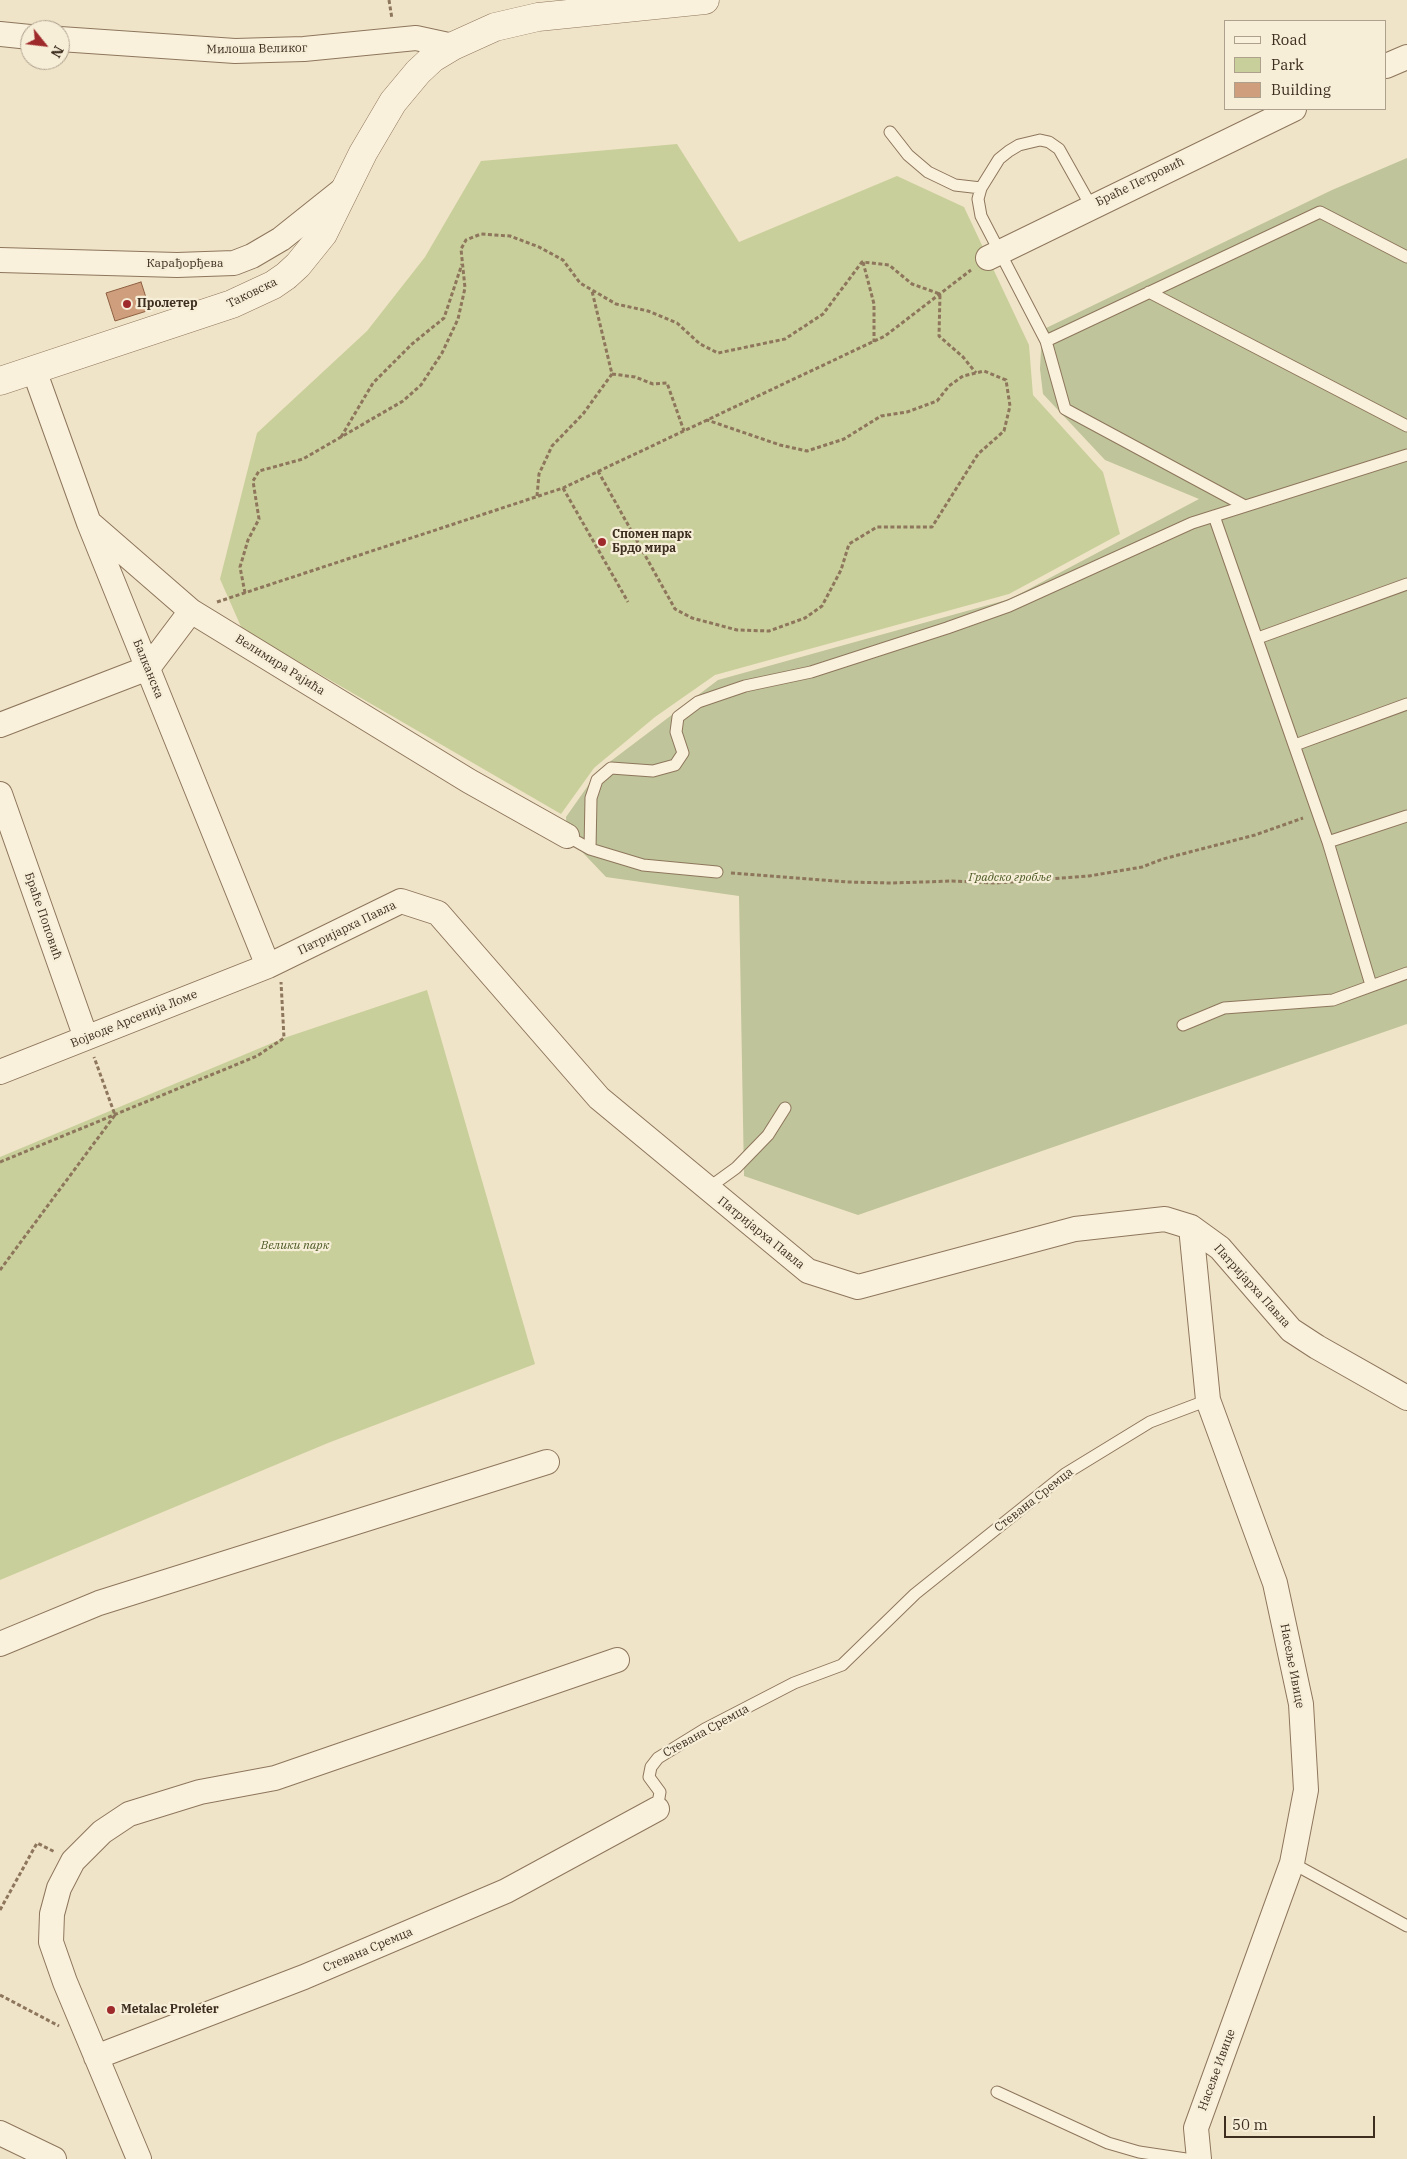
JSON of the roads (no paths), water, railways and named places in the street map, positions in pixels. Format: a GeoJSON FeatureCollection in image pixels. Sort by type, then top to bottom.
{"type":"FeatureCollection","features":[{"type":"Feature","properties":{"kind":"street","name":"Таковска"},"geometry":{"type":"LineString","coordinates":[[0,381],[232,304],[273,285],[298,265],[323,234],[378,125],[404,87],[433,58],[453,46],[496,28],[538,17],[704,0]]}},
{"type":"Feature","properties":{"kind":"street"},"geometry":{"type":"LineString","coordinates":[[0,34],[20,36]]}},
{"type":"Feature","properties":{"kind":"street","name":"Милоша Великог"},"geometry":{"type":"LineString","coordinates":[[70,40],[235,51],[304,49],[416,38],[453,46]]}},
{"type":"Feature","properties":{"kind":"street"},"geometry":{"type":"LineString","coordinates":[[1387,66],[1407,57]]}},
{"type":"Feature","properties":{"kind":"street","name":"Браће Петровић"},"geometry":{"type":"LineString","coordinates":[[994,255],[1091,206],[1292,110]]}},
{"type":"Feature","properties":{"kind":"street","name":"Карађорђева"},"geometry":{"type":"LineString","coordinates":[[0,260],[178,265],[234,263],[252,256],[281,239],[346,187]]}},
{"type":"Feature","properties":{"kind":"street","name":"Балканска"},"geometry":{"type":"LineString","coordinates":[[34,370],[88,522],[274,963]]}},
{"type":"Feature","properties":{"kind":"street","name":"Велимира Рајића"},"geometry":{"type":"LineString","coordinates":[[88,522],[191,611],[469,781],[567,836]]}},
{"type":"Feature","properties":{"kind":"street"},"geometry":{"type":"LineString","coordinates":[[0,725],[148,668],[191,611]]}},
{"type":"Feature","properties":{"kind":"street","name":"Браће Поповић"},"geometry":{"type":"LineString","coordinates":[[0,794],[86,1038]]}},
{"type":"Feature","properties":{"kind":"street","name":"Патријарха Павла"},"geometry":{"type":"LineString","coordinates":[[274,963],[401,901],[438,913],[599,1098],[808,1271],[858,1287],[1075,1228],[1165,1219],[1191,1227],[1220,1248],[1291,1330],[1317,1347],[1407,1398]]}},
{"type":"Feature","properties":{"kind":"street","name":"Војводе Арсенија Ломе"},"geometry":{"type":"LineString","coordinates":[[0,1072],[274,963]]}},
{"type":"Feature","properties":{"kind":"street","name":"Насеље Ивице"},"geometry":{"type":"LineString","coordinates":[[1191,1227],[1208,1400],[1275,1583],[1301,1704],[1306,1790],[1292,1863],[1196,2128],[1199,2159]]}},
{"type":"Feature","properties":{"kind":"street"},"geometry":{"type":"LineString","coordinates":[[0,1644],[99,1603],[547,1462]]}},
{"type":"Feature","properties":{"kind":"street"},"geometry":{"type":"LineString","coordinates":[[139,2159],[93,2050],[51,1942],[52,1914],[59,1888],[73,1861],[102,1832],[129,1814],[200,1792],[274,1778],[617,1660]]}},
{"type":"Feature","properties":{"kind":"street","name":"Стевана Сремца"},"geometry":{"type":"LineString","coordinates":[[93,2050],[304,1977],[506,1891],[657,1809]]}},
{"type":"Feature","properties":{"kind":"street"},"geometry":{"type":"LineString","coordinates":[[0,2133],[54,2159]]}},
{"type":"Feature","properties":{"kind":"lane"},"geometry":{"type":"LineString","coordinates":[[890,132],[908,155],[928,172],[955,184],[980,188]]}},
{"type":"Feature","properties":{"kind":"lane"},"geometry":{"type":"LineString","coordinates":[[1091,206],[1059,149],[1048,142],[1040,140],[1019,145],[999,160],[980,188],[978,199],[994,255],[1046,341],[1065,409],[1245,506]]}},
{"type":"Feature","properties":{"kind":"lane"},"geometry":{"type":"LineString","coordinates":[[1046,341],[1320,212],[1407,257]]}},
{"type":"Feature","properties":{"kind":"lane"},"geometry":{"type":"LineString","coordinates":[[1149,292],[1407,426]]}},
{"type":"Feature","properties":{"kind":"lane"},"geometry":{"type":"LineString","coordinates":[[590,849],[592,798],[597,780],[611,768],[653,771],[675,765],[683,753],[676,732],[678,717],[698,702],[745,686],[811,672],[1009,606],[1192,523],[1407,455]]}},
{"type":"Feature","properties":{"kind":"lane"},"geometry":{"type":"LineString","coordinates":[[1214,516],[1328,842],[1372,985]]}},
{"type":"Feature","properties":{"kind":"lane"},"geometry":{"type":"LineString","coordinates":[[1258,638],[1407,584]]}},
{"type":"Feature","properties":{"kind":"lane"},"geometry":{"type":"LineString","coordinates":[[1295,745],[1407,704]]}},
{"type":"Feature","properties":{"kind":"lane"},"geometry":{"type":"LineString","coordinates":[[1328,842],[1407,816]]}},
{"type":"Feature","properties":{"kind":"lane"},"geometry":{"type":"LineString","coordinates":[[567,836],[590,849],[644,865],[717,872]]}},
{"type":"Feature","properties":{"kind":"lane"},"geometry":{"type":"LineString","coordinates":[[1183,1025],[1224,1008],[1333,1000],[1407,973]]}},
{"type":"Feature","properties":{"kind":"lane"},"geometry":{"type":"LineString","coordinates":[[708,1189],[736,1168],[768,1135],[785,1108]]}},
{"type":"Feature","properties":{"kind":"lane","name":"Стевана Сремца"},"geometry":{"type":"LineString","coordinates":[[657,1809],[660,1792],[649,1777],[651,1767],[658,1758],[705,1729],[794,1683],[842,1665],[915,1594],[1064,1474],[1150,1422],[1208,1400]]}},
{"type":"Feature","properties":{"kind":"lane"},"geometry":{"type":"LineString","coordinates":[[1292,1863],[1407,1926]]}},
{"type":"Feature","properties":{"kind":"lane"},"geometry":{"type":"LineString","coordinates":[[997,2092],[1108,2143],[1139,2152],[1186,2159]]}},
{"type":"Feature","properties":{"kind":"place","name":"Пролетер"},"geometry":{"type":"Point","coordinates":[127,304]}},
{"type":"Feature","properties":{"kind":"place","name":"Спомен парк Брдо мира"},"geometry":{"type":"Point","coordinates":[602,542]}},
{"type":"Feature","properties":{"kind":"place","name":"Metalac Proleter"},"geometry":{"type":"Point","coordinates":[111,2010]}},
{"type":"Feature","properties":{"kind":"park label","name":"Градско гробље"},"geometry":{"type":"Point","coordinates":[1010,878]}},
{"type":"Feature","properties":{"kind":"park label","name":"Велики парк"},"geometry":{"type":"Point","coordinates":[295,1246]}}]}
